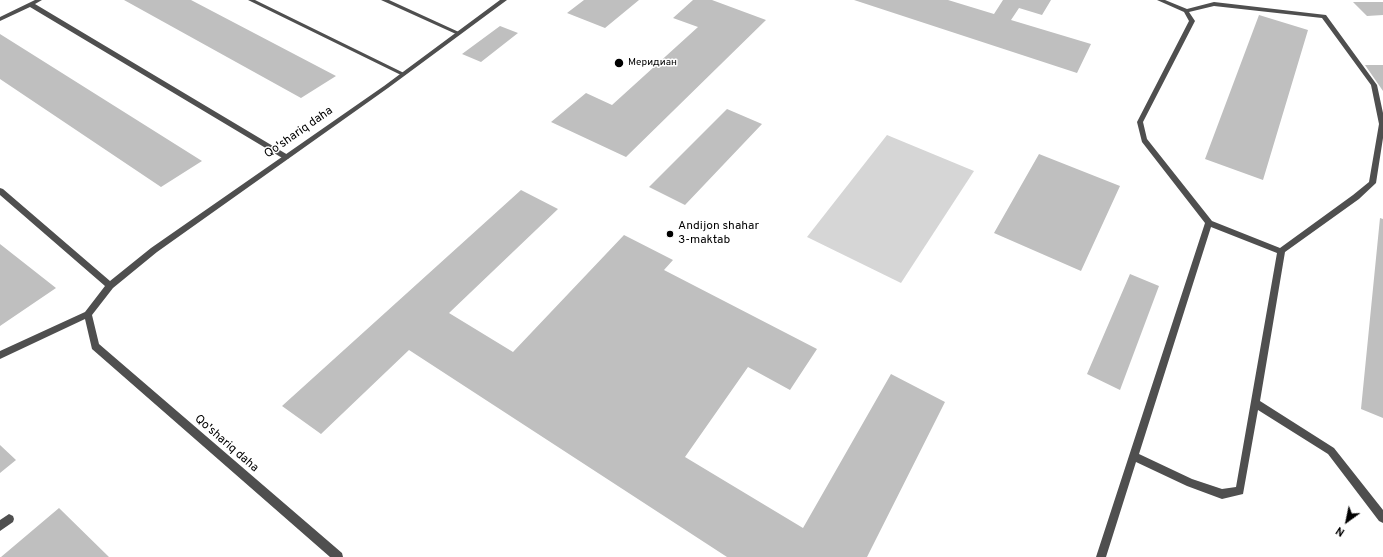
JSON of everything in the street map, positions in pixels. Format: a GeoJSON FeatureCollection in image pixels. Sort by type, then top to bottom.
{"type":"FeatureCollection","features":[{"type":"Feature","properties":{"kind":"street"},"geometry":{"type":"LineString","coordinates":[[0,19],[39,0]]}},
{"type":"Feature","properties":{"kind":"street"},"geometry":{"type":"LineString","coordinates":[[251,0],[403,74]]}},
{"type":"Feature","properties":{"kind":"street"},"geometry":{"type":"LineString","coordinates":[[384,0],[458,33]]}},
{"type":"Feature","properties":{"kind":"street","name":"Qo'shariq daha"},"geometry":{"type":"LineString","coordinates":[[338,557],[94,346],[88,314],[110,286],[154,250],[403,74],[504,0]]}},
{"type":"Feature","properties":{"kind":"street"},"geometry":{"type":"LineString","coordinates":[[1160,0],[1186,11],[1192,21],[1140,122],[1144,140],[1209,223],[1281,251]]}},
{"type":"Feature","properties":{"kind":"street"},"geometry":{"type":"LineString","coordinates":[[30,4],[286,157]]}},
{"type":"Feature","properties":{"kind":"street"},"geometry":{"type":"LineString","coordinates":[[1133,456],[1190,483],[1222,494],[1240,491],[1281,251],[1356,197],[1372,183],[1381,147],[1382,124],[1374,85],[1324,16],[1214,4],[1186,11]]}},
{"type":"Feature","properties":{"kind":"street"},"geometry":{"type":"LineString","coordinates":[[0,192],[110,286]]}},
{"type":"Feature","properties":{"kind":"street"},"geometry":{"type":"LineString","coordinates":[[1101,557],[1209,223]]}},
{"type":"Feature","properties":{"kind":"street"},"geometry":{"type":"LineString","coordinates":[[0,355],[88,314]]}},
{"type":"Feature","properties":{"kind":"street"},"geometry":{"type":"LineString","coordinates":[[1255,403],[1331,451],[1383,518]]}},
{"type":"Feature","properties":{"kind":"street"},"geometry":{"type":"LineString","coordinates":[[0,526],[8,519]]}},
{"type":"Feature","properties":{"kind":"shaded area"},"geometry":{"type":"Polygon","coordinates":[[[887,135],[974,171],[901,283],[807,237],[887,135]]]}},
{"type":"Feature","properties":{"kind":"building"},"geometry":{"type":"Polygon","coordinates":[[[124,0],[191,0],[336,76],[301,98],[124,0]]]}},
{"type":"Feature","properties":{"kind":"building"},"geometry":{"type":"Polygon","coordinates":[[[584,0],[639,0],[605,28],[567,13],[584,0]]]}},
{"type":"Feature","properties":{"kind":"building"},"geometry":{"type":"Polygon","coordinates":[[[693,0],[712,0],[766,20],[626,157],[551,122],[586,93],[612,105],[698,27],[673,18],[693,0]]]}},
{"type":"Feature","properties":{"kind":"building"},"geometry":{"type":"Polygon","coordinates":[[[854,0],[948,0],[994,14],[1003,0],[1051,0],[1042,15],[1019,8],[1011,20],[1091,44],[1077,73],[854,0]]]}},
{"type":"Feature","properties":{"kind":"building"},"geometry":{"type":"Polygon","coordinates":[[[1353,2],[1383,2],[1383,15],[1367,16],[1353,2]]]}},
{"type":"Feature","properties":{"kind":"building"},"geometry":{"type":"Polygon","coordinates":[[[1259,15],[1308,30],[1263,180],[1205,159],[1259,15]]]}},
{"type":"Feature","properties":{"kind":"building"},"geometry":{"type":"Polygon","coordinates":[[[500,26],[518,33],[481,62],[462,54],[500,26]]]}},
{"type":"Feature","properties":{"kind":"building"},"geometry":{"type":"Polygon","coordinates":[[[0,34],[202,161],[161,187],[0,79],[0,34]]]}},
{"type":"Feature","properties":{"kind":"building"},"geometry":{"type":"Polygon","coordinates":[[[1365,65],[1383,65],[1383,91],[1365,65]]]}},
{"type":"Feature","properties":{"kind":"building"},"geometry":{"type":"Polygon","coordinates":[[[727,109],[762,124],[685,205],[649,187],[727,109]]]}},
{"type":"Feature","properties":{"kind":"building"},"geometry":{"type":"Polygon","coordinates":[[[1039,154],[1120,186],[1081,271],[994,233],[1039,154]]]}},
{"type":"Feature","properties":{"kind":"building"},"geometry":{"type":"Polygon","coordinates":[[[521,190],[558,209],[449,313],[513,352],[624,235],[673,260],[664,270],[817,349],[790,390],[748,367],[685,457],[803,528],[891,374],[945,402],[867,557],[727,557],[409,350],[321,434],[282,406],[521,190]]]}},
{"type":"Feature","properties":{"kind":"building"},"geometry":{"type":"Polygon","coordinates":[[[1380,218],[1383,219],[1383,418],[1361,409],[1380,218]]]}},
{"type":"Feature","properties":{"kind":"building"},"geometry":{"type":"Polygon","coordinates":[[[0,244],[56,288],[0,326],[0,244]]]}},
{"type":"Feature","properties":{"kind":"building"},"geometry":{"type":"Polygon","coordinates":[[[1130,274],[1159,286],[1120,390],[1087,374],[1130,274]]]}},
{"type":"Feature","properties":{"kind":"building"},"geometry":{"type":"Polygon","coordinates":[[[0,445],[16,460],[0,473],[0,445]]]}},
{"type":"Feature","properties":{"kind":"building"},"geometry":{"type":"Polygon","coordinates":[[[59,508],[109,557],[1,557],[59,508]]]}},
{"type":"Feature","properties":{"kind":"place","name":"Меридиан"},"geometry":{"type":"Point","coordinates":[619,63]}},
{"type":"Feature","properties":{"kind":"place","name":"Andijon shahar 3-maktab"},"geometry":{"type":"Point","coordinates":[670,234]}}]}
